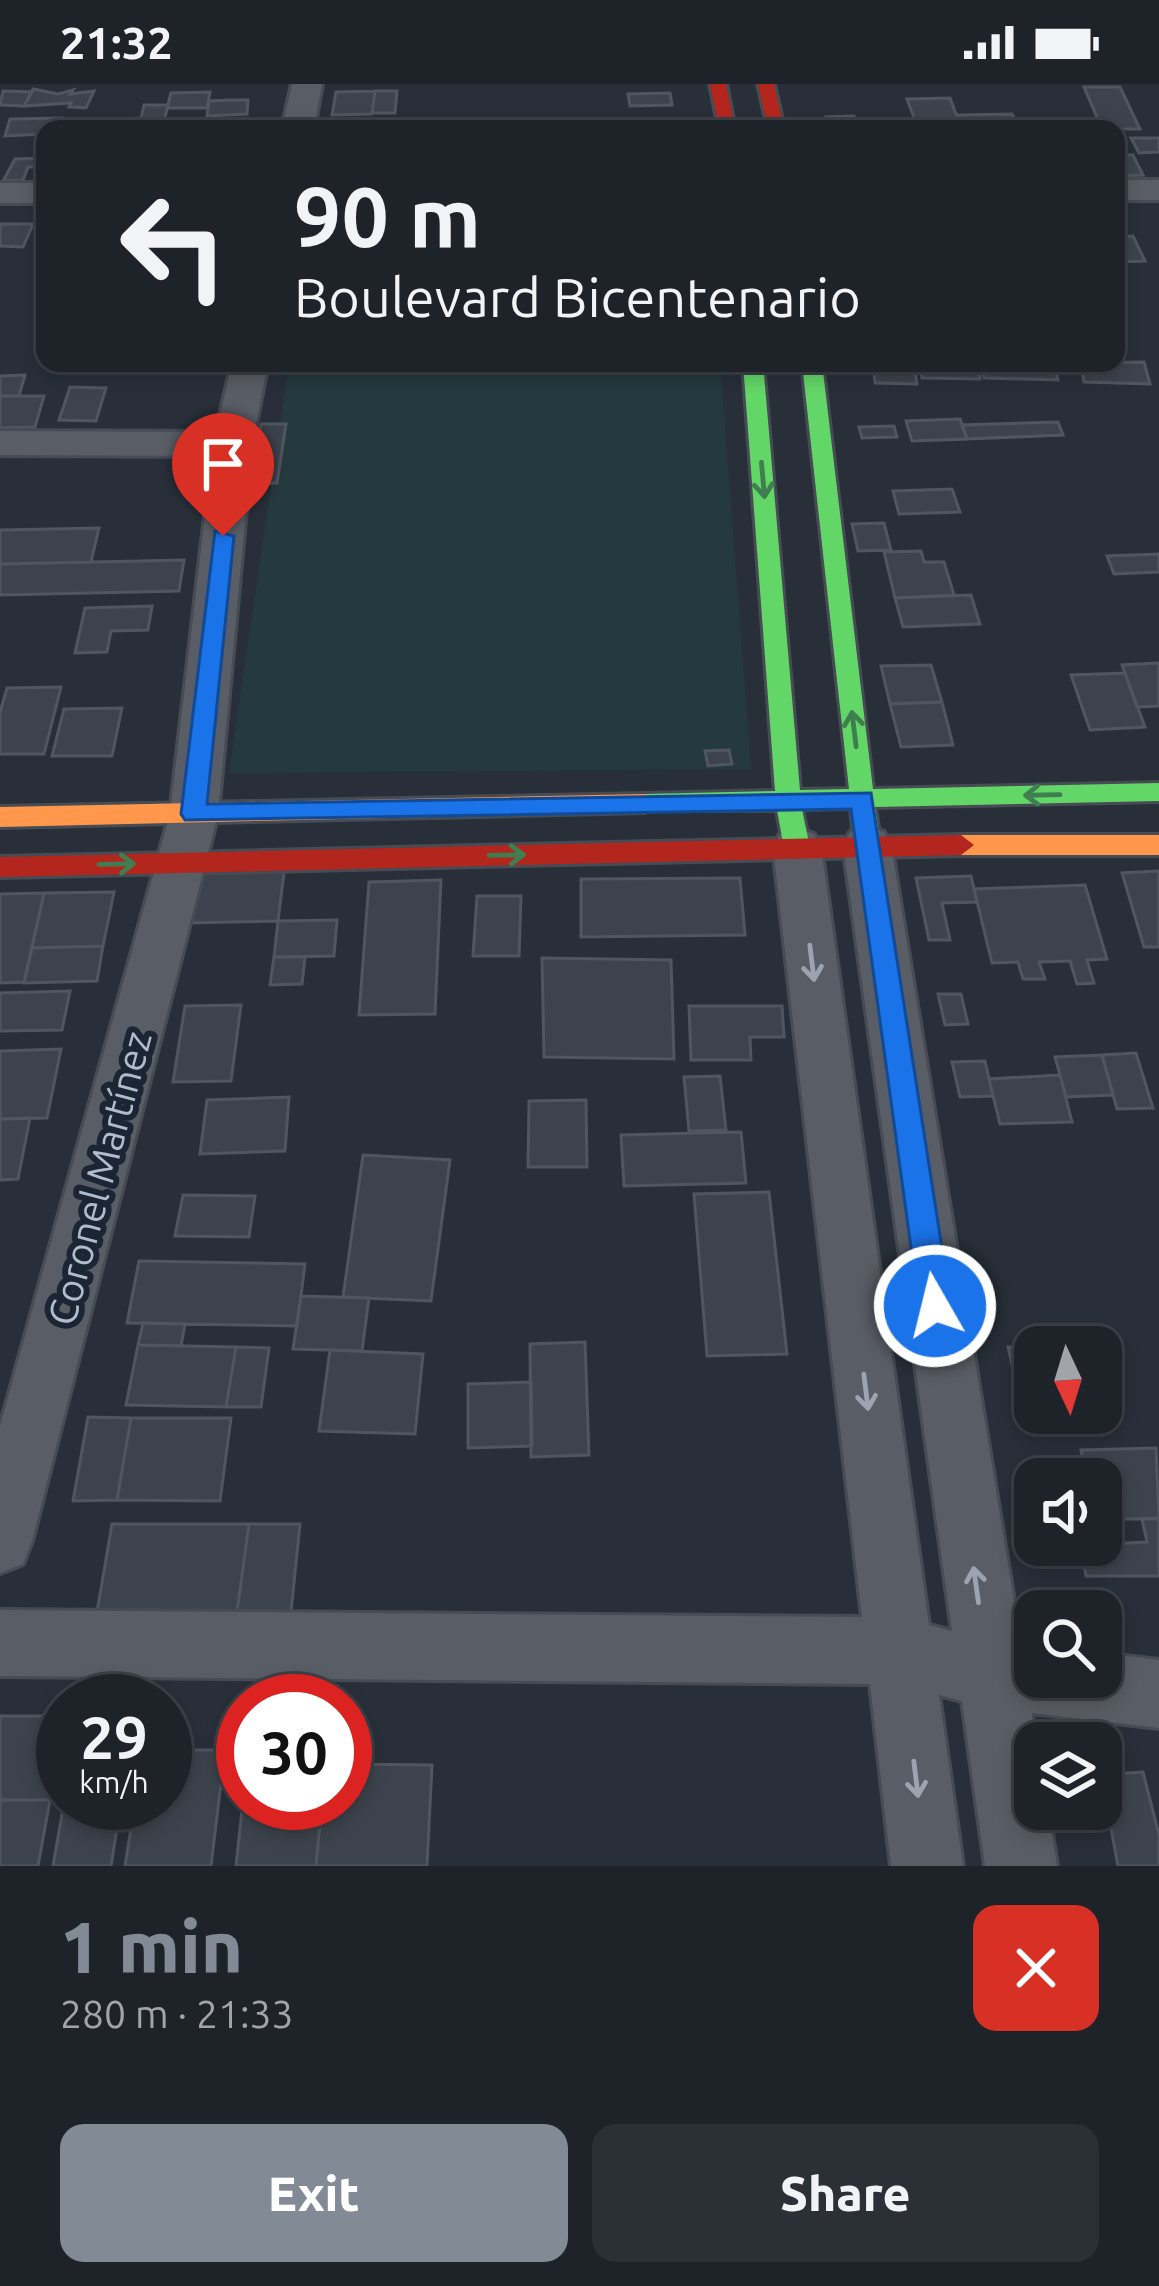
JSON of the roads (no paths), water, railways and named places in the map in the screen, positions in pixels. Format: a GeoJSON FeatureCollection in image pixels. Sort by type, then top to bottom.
{"type":"FeatureCollection","features":[{"type":"Feature","properties":{"kind":"main road"},"geometry":{"type":"LineString","coordinates":[[718,84],[725,120]]}},
{"type":"Feature","properties":{"kind":"main road"},"geometry":{"type":"LineString","coordinates":[[766,84],[774,120]]}},
{"type":"Feature","properties":{"kind":"main road"},"geometry":{"type":"LineString","coordinates":[[755,372],[793,824]]}},
{"type":"Feature","properties":{"kind":"main road"},"geometry":{"type":"LineString","coordinates":[[813,372],[865,822]]}},
{"type":"Feature","properties":{"kind":"main road"},"geometry":{"type":"LineString","coordinates":[[0,818],[188,838],[865,822],[1159,792]]}},
{"type":"Feature","properties":{"kind":"main road"},"geometry":{"type":"LineString","coordinates":[[0,867],[188,838],[865,822],[1159,845]]}},
{"type":"Feature","properties":{"kind":"street"},"geometry":{"type":"LineString","coordinates":[[300,120],[307,84]]}},
{"type":"Feature","properties":{"kind":"street"},"geometry":{"type":"LineString","coordinates":[[1125,190],[1159,190]]}},
{"type":"Feature","properties":{"kind":"street"},"geometry":{"type":"LineString","coordinates":[[0,193],[36,193]]}},
{"type":"Feature","properties":{"kind":"street","name":"Coronel Martínez"},"geometry":{"type":"LineString","coordinates":[[0,1541],[188,838],[233,444],[248,372]]}},
{"type":"Feature","properties":{"kind":"street"},"geometry":{"type":"LineString","coordinates":[[0,443],[233,444]]}},
{"type":"Feature","properties":{"kind":"street"},"geometry":{"type":"LineString","coordinates":[[865,822],[1021,1866]]}},
{"type":"Feature","properties":{"kind":"street"},"geometry":{"type":"LineString","coordinates":[[793,824],[927,1866]]}},
{"type":"Feature","properties":{"kind":"street"},"geometry":{"type":"LineString","coordinates":[[0,1643],[899,1651],[989,1674],[1159,1694]]}}]}
